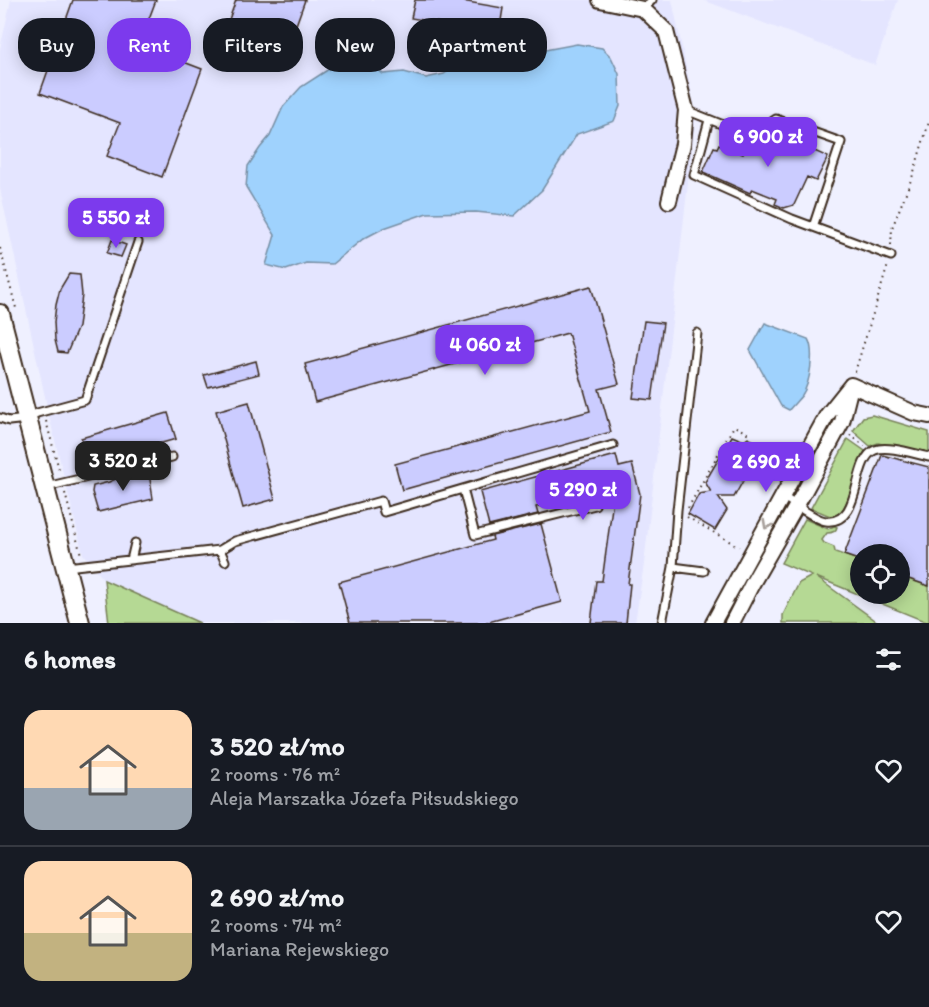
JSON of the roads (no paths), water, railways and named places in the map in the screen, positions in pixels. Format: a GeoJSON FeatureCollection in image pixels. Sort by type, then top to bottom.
{"type":"FeatureCollection","features":[{"type":"Feature","properties":{"kind":"street"},"geometry":{"type":"LineString","coordinates":[[600,0],[647,4],[666,31],[686,110],[683,144],[669,201]]}},
{"type":"Feature","properties":{"kind":"street"},"geometry":{"type":"LineString","coordinates":[[0,314],[27,419],[53,482],[66,567],[80,623]]}},
{"type":"Feature","properties":{"kind":"street"},"geometry":{"type":"LineString","coordinates":[[851,385],[914,413],[929,416]]}},
{"type":"Feature","properties":{"kind":"street"},"geometry":{"type":"LineString","coordinates":[[713,623],[827,415],[851,385]]}},
{"type":"Feature","properties":{"kind":"street"},"geometry":{"type":"LineString","coordinates":[[732,623],[842,422],[851,385]]}},
{"type":"Feature","properties":{"kind":"lane"},"geometry":{"type":"LineString","coordinates":[[686,110],[751,136],[776,119],[841,142],[813,227]]}},
{"type":"Feature","properties":{"kind":"lane"},"geometry":{"type":"LineString","coordinates":[[709,120],[694,175],[813,227],[891,256]]}},
{"type":"Feature","properties":{"kind":"lane"},"geometry":{"type":"LineString","coordinates":[[0,418],[9,421],[27,419],[36,413],[85,400],[138,242]]}},
{"type":"Feature","properties":{"kind":"lane"},"geometry":{"type":"LineString","coordinates":[[662,623],[673,567],[677,510],[697,333]]}},
{"type":"Feature","properties":{"kind":"lane"},"geometry":{"type":"LineString","coordinates":[[66,567],[219,550],[235,541],[381,501],[384,512],[613,445]]}},
{"type":"Feature","properties":{"kind":"lane"},"geometry":{"type":"LineString","coordinates":[[782,496],[826,521],[840,519],[849,511],[865,459],[872,451],[884,448],[929,458]]}},
{"type":"Feature","properties":{"kind":"lane"},"geometry":{"type":"LineString","coordinates":[[53,482],[172,457]]}},
{"type":"Feature","properties":{"kind":"lane"},"geometry":{"type":"LineString","coordinates":[[463,489],[475,535],[596,505]]}},
{"type":"Feature","properties":{"kind":"lane"},"geometry":{"type":"LineString","coordinates":[[131,560],[135,543]]}},
{"type":"Feature","properties":{"kind":"lane"},"geometry":{"type":"LineString","coordinates":[[219,550],[225,561]]}},
{"type":"Feature","properties":{"kind":"lane"},"geometry":{"type":"LineString","coordinates":[[673,567],[704,571]]}},
{"type":"Feature","properties":{"kind":"water"},"geometry":{"type":"Polygon","coordinates":[[[577,44],[602,48],[611,57],[619,74],[620,106],[614,121],[577,134],[542,190],[514,216],[476,212],[427,213],[384,228],[363,239],[332,264],[306,263],[286,270],[266,265],[275,235],[246,187],[248,166],[270,136],[283,107],[301,87],[324,72],[381,72],[383,74],[404,72],[426,78],[447,72],[547,72],[547,50],[577,44]]]}},
{"type":"Feature","properties":{"kind":"water"},"geometry":{"type":"Polygon","coordinates":[[[765,323],[808,339],[810,344],[811,367],[805,390],[789,410],[781,406],[750,350],[765,323]]]}}]}
